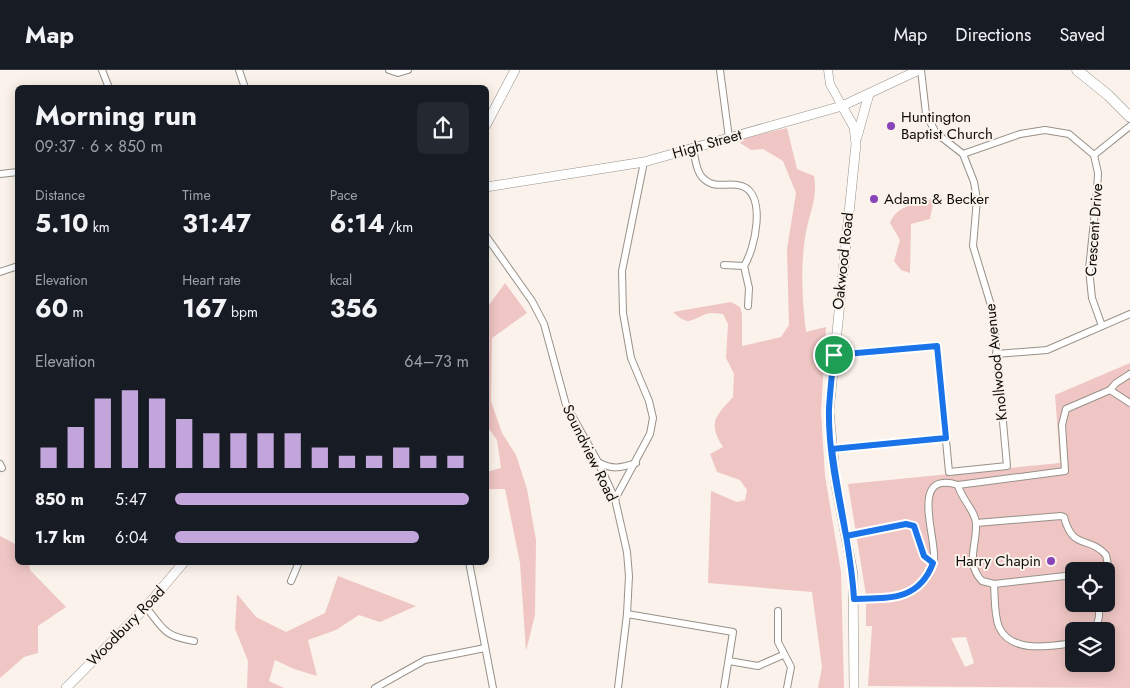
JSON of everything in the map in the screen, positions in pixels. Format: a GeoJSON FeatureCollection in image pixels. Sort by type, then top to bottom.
{"type":"FeatureCollection","features":[{"type":"Feature","properties":{"kind":"main road"},"geometry":{"type":"LineString","coordinates":[[489,119],[514,70]]}},
{"type":"Feature","properties":{"kind":"main road","name":"High Street"},"geometry":{"type":"LineString","coordinates":[[489,188],[644,162],[842,106],[920,70]]}},
{"type":"Feature","properties":{"kind":"main road"},"geometry":{"type":"LineString","coordinates":[[1077,70],[1108,94],[1130,117]]}},
{"type":"Feature","properties":{"kind":"main road"},"geometry":{"type":"LineString","coordinates":[[856,144],[868,94]]}},
{"type":"Feature","properties":{"kind":"main road","name":"Oakwood Road"},"geometry":{"type":"LineString","coordinates":[[842,106],[854,127],[856,144],[829,411],[832,449],[852,574],[854,599],[854,688]]}},
{"type":"Feature","properties":{"kind":"main road","name":"Woodbury Road"},"geometry":{"type":"LineString","coordinates":[[66,688],[146,607],[181,565]]}},
{"type":"Feature","properties":{"kind":"street"},"geometry":{"type":"LineString","coordinates":[[102,70],[108,85]]}},
{"type":"Feature","properties":{"kind":"street"},"geometry":{"type":"LineString","coordinates":[[239,70],[244,85]]}},
{"type":"Feature","properties":{"kind":"street"},"geometry":{"type":"LineString","coordinates":[[389,70],[398,72],[408,70]]}},
{"type":"Feature","properties":{"kind":"street"},"geometry":{"type":"LineString","coordinates":[[720,70],[729,138]]}},
{"type":"Feature","properties":{"kind":"street"},"geometry":{"type":"LineString","coordinates":[[828,70],[830,84],[842,106]]}},
{"type":"Feature","properties":{"kind":"street"},"geometry":{"type":"LineString","coordinates":[[920,70],[926,114],[936,133],[963,154],[1020,134],[1045,130],[1069,134],[1094,155],[1130,126]]}},
{"type":"Feature","properties":{"kind":"street"},"geometry":{"type":"LineString","coordinates":[[692,148],[702,177],[712,185],[741,186],[753,194],[756,207],[754,241],[750,256],[744,266],[749,288],[748,306]]}},
{"type":"Feature","properties":{"kind":"street","name":"Knollwood Avenue"},"geometry":{"type":"LineString","coordinates":[[946,438],[949,472],[1007,466],[993,312],[973,246],[977,199],[974,182],[963,154]]}},
{"type":"Feature","properties":{"kind":"street","name":"Crescent Drive"},"geometry":{"type":"LineString","coordinates":[[1094,155],[1098,173],[1098,192],[1089,269],[1092,298],[1102,326]]}},
{"type":"Feature","properties":{"kind":"street"},"geometry":{"type":"LineString","coordinates":[[615,499],[650,434],[653,418],[649,401],[631,358],[623,313],[622,276],[644,162]]}},
{"type":"Feature","properties":{"kind":"street"},"geometry":{"type":"LineString","coordinates":[[0,174],[15,172]]}},
{"type":"Feature","properties":{"kind":"street","name":"Soundview Road"},"geometry":{"type":"LineString","coordinates":[[489,240],[526,293],[544,324],[566,405],[598,462],[615,499],[627,552],[629,576],[628,614],[618,688]]}},
{"type":"Feature","properties":{"kind":"street"},"geometry":{"type":"LineString","coordinates":[[724,265],[744,266]]}},
{"type":"Feature","properties":{"kind":"street"},"geometry":{"type":"LineString","coordinates":[[0,272],[15,267]]}},
{"type":"Feature","properties":{"kind":"street"},"geometry":{"type":"LineString","coordinates":[[996,354],[1047,350],[1130,314]]}},
{"type":"Feature","properties":{"kind":"street"},"geometry":{"type":"LineString","coordinates":[[832,449],[946,438],[937,346],[834,355]]}},
{"type":"Feature","properties":{"kind":"street"},"geometry":{"type":"LineString","coordinates":[[854,599],[906,594],[920,586],[933,563],[934,552],[929,515],[930,493],[935,485],[945,482],[958,485],[1067,471],[1062,425],[1066,409],[1110,390],[1116,383],[1130,374]]}},
{"type":"Feature","properties":{"kind":"street"},"geometry":{"type":"LineString","coordinates":[[1110,390],[1130,404]]}},
{"type":"Feature","properties":{"kind":"street"},"geometry":{"type":"LineString","coordinates":[[598,462],[608,468],[621,468],[636,462]]}},
{"type":"Feature","properties":{"kind":"street"},"geometry":{"type":"LineString","coordinates":[[958,485],[976,523],[972,555],[973,567],[982,581],[994,584],[1065,576]]}},
{"type":"Feature","properties":{"kind":"street"},"geometry":{"type":"LineString","coordinates":[[976,523],[1066,515],[1071,535],[1097,547],[1106,555],[1107,562]]}},
{"type":"Feature","properties":{"kind":"street"},"geometry":{"type":"LineString","coordinates":[[846,536],[910,524],[916,529],[924,556],[933,563]]}},
{"type":"Feature","properties":{"kind":"street"},"geometry":{"type":"LineString","coordinates":[[291,581],[298,565]]}},
{"type":"Feature","properties":{"kind":"street"},"geometry":{"type":"LineString","coordinates":[[470,565],[493,688]]}},
{"type":"Feature","properties":{"kind":"street"},"geometry":{"type":"LineString","coordinates":[[994,584],[998,622],[1002,633],[1010,640],[1031,646],[1065,643]]}},
{"type":"Feature","properties":{"kind":"street"},"geometry":{"type":"LineString","coordinates":[[146,607],[163,629],[174,638],[194,641]]}},
{"type":"Feature","properties":{"kind":"street"},"geometry":{"type":"LineString","coordinates":[[778,611],[778,642],[791,667],[787,688]]}},
{"type":"Feature","properties":{"kind":"street"},"geometry":{"type":"LineString","coordinates":[[628,614],[733,632],[724,688]]}},
{"type":"Feature","properties":{"kind":"street"},"geometry":{"type":"LineString","coordinates":[[375,688],[425,660],[485,648]]}},
{"type":"Feature","properties":{"kind":"street"},"geometry":{"type":"LineString","coordinates":[[729,661],[758,666],[784,655]]}},
{"type":"Feature","properties":{"kind":"shaded area"},"geometry":{"type":"Polygon","coordinates":[[[787,128],[797,169],[814,176],[815,183],[804,245],[803,294],[806,332],[826,327],[821,412],[825,476],[841,572],[844,688],[818,688],[822,667],[812,592],[708,583],[711,491],[737,502],[745,500],[747,490],[740,480],[717,472],[710,454],[723,447],[715,431],[716,420],[722,409],[733,397],[734,374],[726,358],[728,324],[723,314],[708,313],[686,321],[673,312],[731,302],[740,307],[742,314],[742,346],[781,337],[789,325],[787,249],[796,193],[783,161],[763,149],[751,150],[740,143],[747,137],[787,128]]]}},
{"type":"Feature","properties":{"kind":"shaded area"},"geometry":{"type":"Polygon","coordinates":[[[934,198],[930,219],[911,224],[910,273],[901,270],[894,261],[900,240],[890,223],[897,212],[908,206],[934,198]]]}},
{"type":"Feature","properties":{"kind":"shaded area"},"geometry":{"type":"Polygon","coordinates":[[[505,283],[527,313],[492,338],[491,401],[502,433],[516,455],[527,489],[536,540],[535,615],[526,651],[520,563],[505,489],[489,489],[489,471],[501,468],[497,440],[489,429],[489,305],[505,283]]]}},
{"type":"Feature","properties":{"kind":"shaded area"},"geometry":{"type":"Polygon","coordinates":[[[1130,363],[1130,688],[868,686],[872,626],[866,626],[866,595],[848,484],[1060,463],[1055,395],[1130,363]],[[966,637],[951,638],[965,667],[974,663],[966,637]]]}},
{"type":"Feature","properties":{"kind":"shaded area"},"geometry":{"type":"Polygon","coordinates":[[[0,536],[15,544],[15,565],[29,565],[30,570],[66,607],[38,626],[38,653],[24,657],[0,678],[0,536]]]}},
{"type":"Feature","properties":{"kind":"shaded area"},"geometry":{"type":"Polygon","coordinates":[[[338,576],[416,606],[380,622],[359,615],[336,630],[308,640],[317,676],[294,669],[275,660],[269,681],[284,688],[247,688],[248,661],[235,629],[237,594],[256,617],[286,632],[325,613],[338,576]]]}},
{"type":"Feature","properties":{"kind":"place","name":"Huntington Baptist Church"},"geometry":{"type":"Point","coordinates":[891,126]}},
{"type":"Feature","properties":{"kind":"place","name":"Adams & Becker"},"geometry":{"type":"Point","coordinates":[874,199]}},
{"type":"Feature","properties":{"kind":"place","name":"Harry Chapin"},"geometry":{"type":"Point","coordinates":[1051,561]}},
{"type":"Feature","properties":{"kind":"route"},"geometry":{"type":"LineString","coordinates":[[834,355],[829,411],[832,449],[836,485],[846,536],[906,524],[914,526],[918,532],[925,559],[933,563],[928,576],[920,586],[906,594],[854,599],[852,574],[836,485],[832,449],[946,438],[937,346],[834,355]]}}]}
